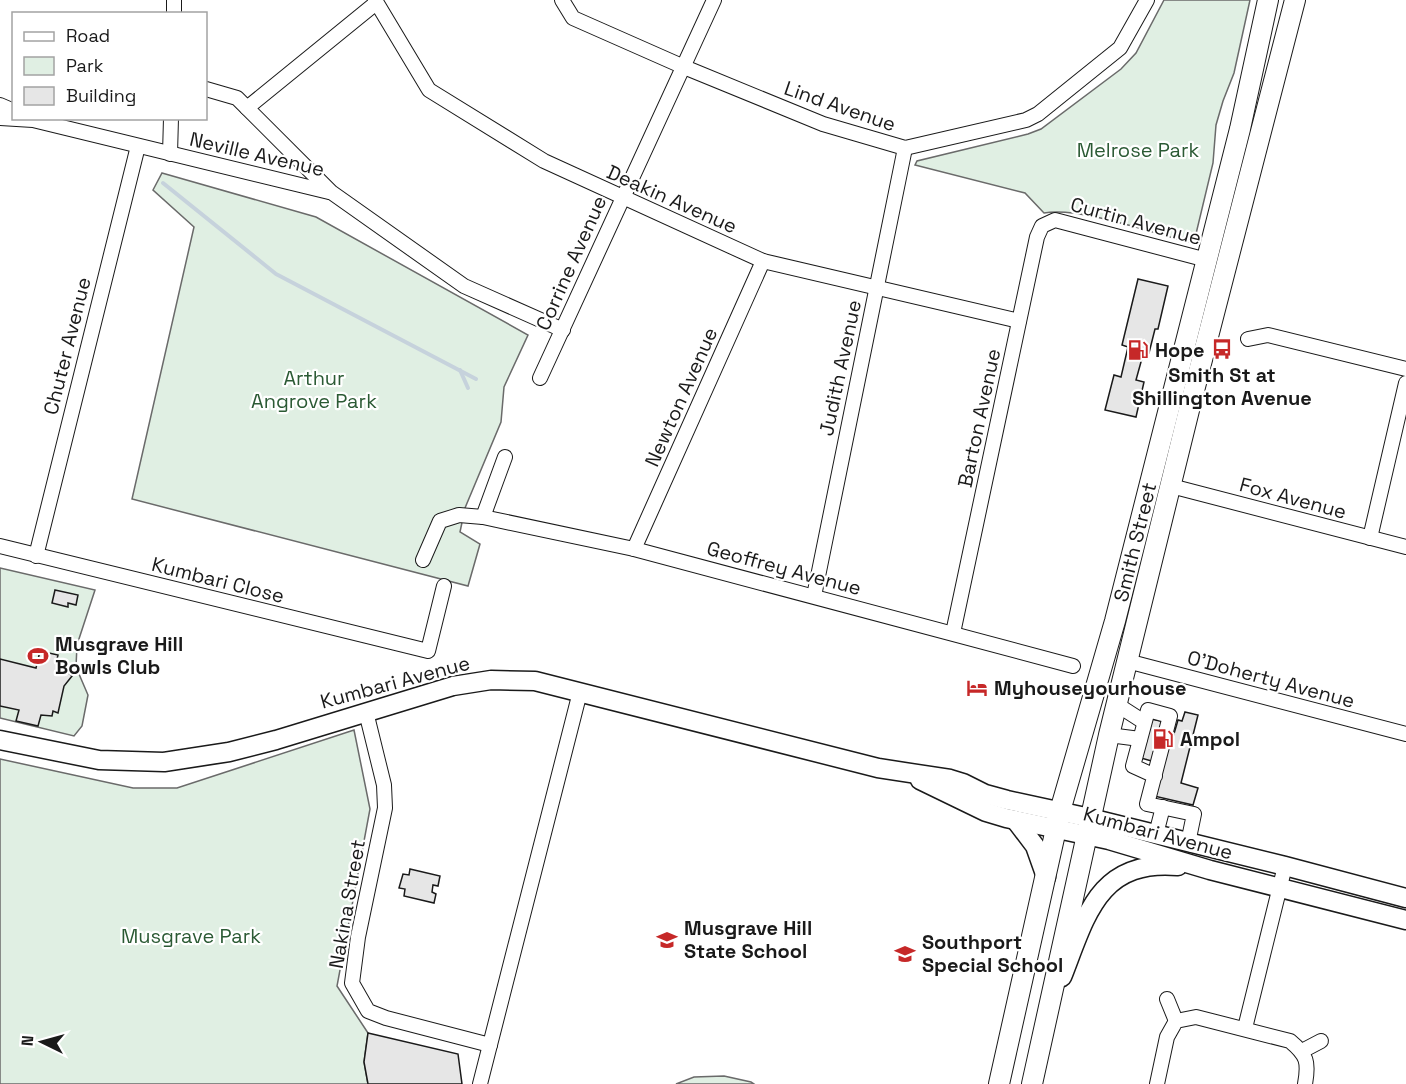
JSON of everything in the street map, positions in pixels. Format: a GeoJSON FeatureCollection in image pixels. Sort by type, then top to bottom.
{"type":"FeatureCollection","features":[{"type":"Feature","properties":{"kind":"highway","name":"Smith Street"},"geometry":{"type":"LineString","coordinates":[[999,1084],[1058,820],[1115,621],[1242,120],[1268,0]]}},
{"type":"Feature","properties":{"kind":"highway","name":"Smith Street"},"geometry":{"type":"LineString","coordinates":[[1032,1084],[1116,704],[1295,0]]}},
{"type":"Feature","properties":{"kind":"main road","name":"Kumbari Avenue"},"geometry":{"type":"LineString","coordinates":[[0,740],[111,761],[164,762],[229,752],[453,686],[491,680],[535,681],[905,773],[950,779],[1058,820],[1088,827],[1156,834],[1406,898]]}},
{"type":"Feature","properties":{"kind":"main road","name":"Kumbari Avenue"},"geometry":{"type":"LineString","coordinates":[[905,773],[986,812],[1016,821],[1058,820]]}},
{"type":"Feature","properties":{"kind":"main road"},"geometry":{"type":"LineString","coordinates":[[1016,821],[1035,846],[1046,877]]}},
{"type":"Feature","properties":{"kind":"main road","name":"Kumbari Avenue"},"geometry":{"type":"LineString","coordinates":[[1088,827],[1201,868],[1406,920]]}},
{"type":"Feature","properties":{"kind":"main road"},"geometry":{"type":"LineString","coordinates":[[1046,1016],[1087,913],[1104,888],[1123,874],[1144,866],[1201,868]]}},
{"type":"Feature","properties":{"kind":"street","name":"Lind Avenue"},"geometry":{"type":"LineString","coordinates":[[562,0],[573,18],[684,67],[823,124],[905,148],[1026,120],[1038,114],[1120,48],[1147,0]]}},
{"type":"Feature","properties":{"kind":"street","name":"Corrine Avenue"},"geometry":{"type":"LineString","coordinates":[[540,378],[714,0]]}},
{"type":"Feature","properties":{"kind":"street"},"geometry":{"type":"LineString","coordinates":[[247,108],[375,1]]}},
{"type":"Feature","properties":{"kind":"street","name":"Deakin Avenue"},"geometry":{"type":"LineString","coordinates":[[375,1],[429,90],[544,161],[763,261],[1019,321]]}},
{"type":"Feature","properties":{"kind":"street","name":"Neville Avenue"},"geometry":{"type":"LineString","coordinates":[[207,89],[237,98],[331,192],[464,285],[563,330]]}},
{"type":"Feature","properties":{"kind":"street","name":"Neville Avenue"},"geometry":{"type":"LineString","coordinates":[[35,120],[331,192]]}},
{"type":"Feature","properties":{"kind":"street"},"geometry":{"type":"LineString","coordinates":[[170,154],[171,120]]}},
{"type":"Feature","properties":{"kind":"street","name":"Chuter Avenue"},"geometry":{"type":"LineString","coordinates":[[36,556],[138,146]]}},
{"type":"Feature","properties":{"kind":"street","name":"Judith Avenue"},"geometry":{"type":"LineString","coordinates":[[814,596],[905,148]]}},
{"type":"Feature","properties":{"kind":"street","name":"Curtin Avenue"},"geometry":{"type":"LineString","coordinates":[[1055,220],[1207,260]]}},
{"type":"Feature","properties":{"kind":"street","name":"Barton Avenue"},"geometry":{"type":"LineString","coordinates":[[952,633],[1037,237],[1042,226],[1055,220]]}},
{"type":"Feature","properties":{"kind":"street","name":"Newton Avenue"},"geometry":{"type":"LineString","coordinates":[[634,549],[763,261]]}},
{"type":"Feature","properties":{"kind":"street"},"geometry":{"type":"LineString","coordinates":[[1248,339],[1268,335],[1406,369]]}},
{"type":"Feature","properties":{"kind":"street"},"geometry":{"type":"LineString","coordinates":[[1370,538],[1406,383]]}},
{"type":"Feature","properties":{"kind":"street"},"geometry":{"type":"LineString","coordinates":[[483,518],[505,458]]}},
{"type":"Feature","properties":{"kind":"street","name":"Fox Avenue"},"geometry":{"type":"LineString","coordinates":[[1171,486],[1406,547]]}},
{"type":"Feature","properties":{"kind":"street","name":"Geoffrey Avenue"},"geometry":{"type":"LineString","coordinates":[[423,560],[440,521],[459,515],[483,518],[634,549],[1073,666]]}},
{"type":"Feature","properties":{"kind":"street","name":"Kumbari Close"},"geometry":{"type":"LineString","coordinates":[[0,546],[428,651],[444,585]]}},
{"type":"Feature","properties":{"kind":"street","name":"O'Doherty Avenue"},"geometry":{"type":"LineString","coordinates":[[1127,661],[1406,734]]}},
{"type":"Feature","properties":{"kind":"street"},"geometry":{"type":"LineString","coordinates":[[480,1084],[580,692]]}},
{"type":"Feature","properties":{"kind":"street"},"geometry":{"type":"LineString","coordinates":[[1116,704],[1144,722]]}},
{"type":"Feature","properties":{"kind":"street"},"geometry":{"type":"LineString","coordinates":[[1155,776],[1133,766],[1148,710],[1170,716],[1155,776],[1147,804],[1194,814],[1188,843]]}},
{"type":"Feature","properties":{"kind":"street","name":"Nakina Street"},"geometry":{"type":"LineString","coordinates":[[366,712],[384,785],[385,808],[358,937],[352,983],[368,1011],[386,1018],[490,1045]]}},
{"type":"Feature","properties":{"kind":"street"},"geometry":{"type":"LineString","coordinates":[[1109,735],[1140,739]]}},
{"type":"Feature","properties":{"kind":"street"},"geometry":{"type":"LineString","coordinates":[[1156,834],[1163,807]]}},
{"type":"Feature","properties":{"kind":"street"},"geometry":{"type":"LineString","coordinates":[[1245,1028],[1285,866]]}},
{"type":"Feature","properties":{"kind":"street"},"geometry":{"type":"LineString","coordinates":[[1167,999],[1176,1021]]}},
{"type":"Feature","properties":{"kind":"street"},"geometry":{"type":"LineString","coordinates":[[1157,1084],[1167,1037],[1176,1021],[1196,1017],[1290,1041],[1302,1051],[1308,1066],[1305,1084]]}},
{"type":"Feature","properties":{"kind":"street"},"geometry":{"type":"LineString","coordinates":[[1302,1051],[1321,1041]]}},
{"type":"Feature","properties":{"kind":"green space","name":"Melrose Park"},"geometry":{"type":"Polygon","coordinates":[[[1164,0],[1250,0],[1234,73],[1216,125],[1213,163],[1195,238],[1188,242],[1096,217],[1059,212],[1044,213],[1025,193],[915,165],[917,161],[1041,129],[1121,69],[1136,53],[1164,0]]]}},
{"type":"Feature","properties":{"kind":"green space","name":"Arthur Angrove Park"},"geometry":{"type":"Polygon","coordinates":[[[162,173],[316,217],[528,335],[504,387],[501,422],[465,508],[460,532],[480,544],[468,586],[132,499],[194,227],[153,190],[162,173]]]}},
{"type":"Feature","properties":{"kind":"green space","name":"Musgrave Hill Bowls Club"},"geometry":{"type":"Polygon","coordinates":[[[0,568],[95,590],[77,645],[76,667],[88,695],[82,726],[74,736],[0,718],[0,568]]]}},
{"type":"Feature","properties":{"kind":"green space","name":"Musgrave Park"},"geometry":{"type":"Polygon","coordinates":[[[354,730],[370,809],[337,986],[368,1033],[364,1062],[368,1084],[0,1084],[0,759],[133,788],[177,788],[354,730]]]}},
{"type":"Feature","properties":{"kind":"green space"},"geometry":{"type":"Polygon","coordinates":[[[724,1076],[754,1084],[676,1084],[694,1077],[724,1076]]]}},
{"type":"Feature","properties":{"kind":"building"},"geometry":{"type":"Polygon","coordinates":[[[1138,279],[1168,286],[1158,329],[1155,329],[1149,353],[1144,351],[1136,380],[1144,382],[1136,417],[1105,410],[1114,375],[1121,377],[1128,347],[1122,345],[1138,279]]]}},
{"type":"Feature","properties":{"kind":"building"},"geometry":{"type":"Polygon","coordinates":[[[55,590],[78,595],[76,605],[68,603],[68,607],[52,603],[55,590]]]}},
{"type":"Feature","properties":{"kind":"building"},"geometry":{"type":"Polygon","coordinates":[[[40,651],[58,655],[56,663],[72,676],[64,686],[58,713],[53,711],[52,716],[41,715],[38,726],[16,721],[19,710],[0,706],[0,659],[36,668],[40,651]]]}},
{"type":"Feature","properties":{"kind":"building"},"geometry":{"type":"Polygon","coordinates":[[[1185,712],[1198,715],[1181,783],[1198,788],[1193,805],[1154,796],[1167,743],[1171,744],[1178,720],[1182,721],[1185,712]]]}},
{"type":"Feature","properties":{"kind":"building"},"geometry":{"type":"Polygon","coordinates":[[[1151,719],[1170,723],[1162,764],[1141,758],[1151,719]]]}},
{"type":"Feature","properties":{"kind":"building"},"geometry":{"type":"Polygon","coordinates":[[[410,869],[440,876],[438,886],[433,885],[432,892],[436,894],[434,903],[404,896],[405,889],[399,888],[403,874],[409,875],[410,869]]]}},
{"type":"Feature","properties":{"kind":"building"},"geometry":{"type":"Polygon","coordinates":[[[368,1033],[458,1054],[462,1084],[368,1084],[364,1062],[368,1033]]]}},
{"type":"Feature","properties":{"kind":"waterway"},"geometry":{"type":"LineString","coordinates":[[163,183],[276,274],[476,379]]}},
{"type":"Feature","properties":{"kind":"waterway"},"geometry":{"type":"LineString","coordinates":[[460,370],[468,388]]}},
{"type":"Feature","properties":{"kind":"place","name":"Smith St at Shillington Avenue"},"geometry":{"type":"Point","coordinates":[1222,349]}},
{"type":"Feature","properties":{"kind":"place","name":"Hope"},"geometry":{"type":"Point","coordinates":[1138,350]}},
{"type":"Feature","properties":{"kind":"place","name":"Musgrave Hill Bowls Club"},"geometry":{"type":"Point","coordinates":[38,656]}},
{"type":"Feature","properties":{"kind":"place","name":"Myhouseyourhouse"},"geometry":{"type":"Point","coordinates":[977,688]}},
{"type":"Feature","properties":{"kind":"place","name":"Ampol"},"geometry":{"type":"Point","coordinates":[1163,739]}},
{"type":"Feature","properties":{"kind":"place","name":"Musgrave Hill State School"},"geometry":{"type":"Point","coordinates":[667,940]}},
{"type":"Feature","properties":{"kind":"place","name":"Southport Special School"},"geometry":{"type":"Point","coordinates":[905,954]}}]}
